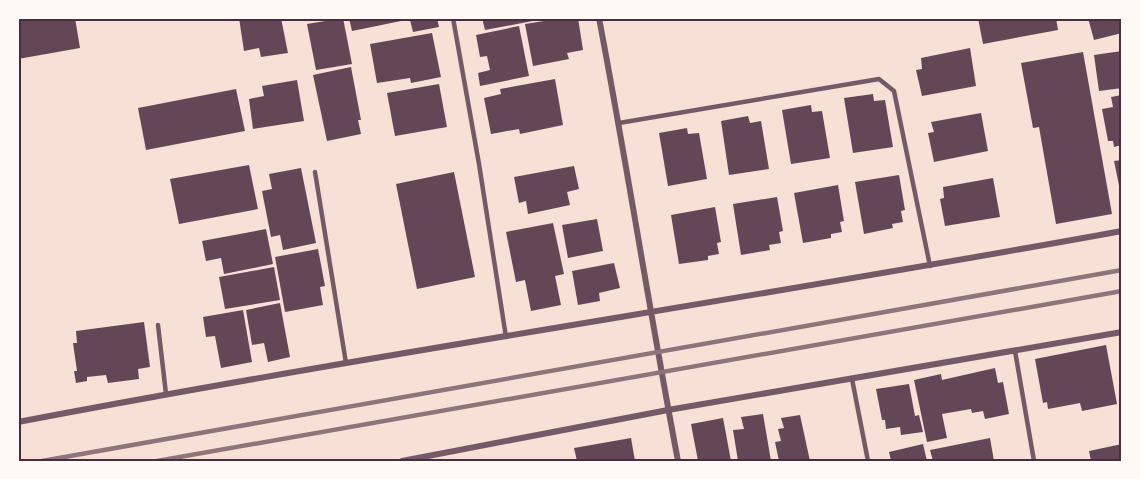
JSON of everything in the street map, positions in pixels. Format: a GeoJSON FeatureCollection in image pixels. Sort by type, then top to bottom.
{"type":"FeatureCollection","features":[{"type":"Feature","properties":{"kind":"street"},"geometry":{"type":"LineString","coordinates":[[599,18],[678,461]]}},
{"type":"Feature","properties":{"kind":"street"},"geometry":{"type":"LineString","coordinates":[[18,422],[166,394],[930,266],[1122,231]]}},
{"type":"Feature","properties":{"kind":"street"},"geometry":{"type":"LineString","coordinates":[[402,461],[433,458],[668,410],[1122,332]]}},
{"type":"Feature","properties":{"kind":"lane"},"geometry":{"type":"LineString","coordinates":[[453,18],[506,337]]}},
{"type":"Feature","properties":{"kind":"lane"},"geometry":{"type":"LineString","coordinates":[[619,123],[879,79],[894,91],[930,266]]}},
{"type":"Feature","properties":{"kind":"lane"},"geometry":{"type":"LineString","coordinates":[[315,172],[346,363]]}},
{"type":"Feature","properties":{"kind":"lane"},"geometry":{"type":"LineString","coordinates":[[158,326],[166,394]]}},
{"type":"Feature","properties":{"kind":"lane"},"geometry":{"type":"LineString","coordinates":[[1015,351],[1034,461]]}},
{"type":"Feature","properties":{"kind":"lane"},"geometry":{"type":"LineString","coordinates":[[852,380],[868,461]]}},
{"type":"Feature","properties":{"kind":"building"},"geometry":{"type":"Polygon","coordinates":[[[18,18],[75,18],[80,48],[18,59],[18,18]]]}},
{"type":"Feature","properties":{"kind":"building"},"geometry":{"type":"Polygon","coordinates":[[[239,18],[281,18],[288,53],[261,57],[259,48],[244,51],[239,18]]]}},
{"type":"Feature","properties":{"kind":"building"},"geometry":{"type":"Polygon","coordinates":[[[343,18],[352,64],[316,70],[307,24],[343,18]]]}},
{"type":"Feature","properties":{"kind":"building"},"geometry":{"type":"Polygon","coordinates":[[[349,18],[411,18],[411,19],[352,31],[349,18]]]}},
{"type":"Feature","properties":{"kind":"building"},"geometry":{"type":"Polygon","coordinates":[[[437,18],[439,27],[413,32],[410,20],[437,18]]]}},
{"type":"Feature","properties":{"kind":"building"},"geometry":{"type":"Polygon","coordinates":[[[482,18],[543,18],[543,19],[485,30],[482,18]]]}},
{"type":"Feature","properties":{"kind":"building"},"geometry":{"type":"Polygon","coordinates":[[[578,18],[583,50],[567,53],[569,59],[533,66],[525,24],[578,18]]]}},
{"type":"Feature","properties":{"kind":"building"},"geometry":{"type":"Polygon","coordinates":[[[978,18],[1056,18],[1058,30],[983,44],[978,18]]]}},
{"type":"Feature","properties":{"kind":"building"},"geometry":{"type":"Polygon","coordinates":[[[1088,18],[1122,18],[1122,33],[1094,40],[1088,18]]]}},
{"type":"Feature","properties":{"kind":"building"},"geometry":{"type":"Polygon","coordinates":[[[519,26],[529,76],[480,86],[478,73],[490,70],[487,56],[480,57],[476,35],[519,26]]]}},
{"type":"Feature","properties":{"kind":"building"},"geometry":{"type":"Polygon","coordinates":[[[432,33],[441,77],[411,83],[410,78],[377,83],[370,44],[432,33]]]}},
{"type":"Feature","properties":{"kind":"building"},"geometry":{"type":"Polygon","coordinates":[[[970,48],[976,86],[922,96],[916,70],[922,69],[921,58],[970,48]]]}},
{"type":"Feature","properties":{"kind":"building"},"geometry":{"type":"Polygon","coordinates":[[[1122,51],[1122,88],[1099,91],[1094,55],[1122,51]]]}},
{"type":"Feature","properties":{"kind":"building"},"geometry":{"type":"Polygon","coordinates":[[[1083,52],[1112,214],[1056,224],[1039,127],[1033,128],[1021,63],[1083,52]]]}},
{"type":"Feature","properties":{"kind":"building"},"geometry":{"type":"Polygon","coordinates":[[[351,67],[361,120],[358,120],[361,134],[327,141],[313,75],[351,67]]]}},
{"type":"Feature","properties":{"kind":"building"},"geometry":{"type":"Polygon","coordinates":[[[555,79],[563,125],[520,134],[519,129],[491,134],[484,98],[501,94],[500,89],[555,79]]]}},
{"type":"Feature","properties":{"kind":"building"},"geometry":{"type":"Polygon","coordinates":[[[297,80],[304,121],[253,129],[249,99],[264,96],[262,86],[297,80]]]}},
{"type":"Feature","properties":{"kind":"building"},"geometry":{"type":"Polygon","coordinates":[[[439,84],[447,127],[395,136],[387,93],[439,84]]]}},
{"type":"Feature","properties":{"kind":"building"},"geometry":{"type":"Polygon","coordinates":[[[236,89],[245,131],[146,150],[138,108],[236,89]]]}},
{"type":"Feature","properties":{"kind":"building"},"geometry":{"type":"Polygon","coordinates":[[[873,94],[874,101],[885,100],[893,147],[853,153],[844,98],[873,94]]]}},
{"type":"Feature","properties":{"kind":"building"},"geometry":{"type":"Polygon","coordinates":[[[1122,95],[1122,145],[1114,147],[1113,141],[1108,141],[1102,109],[1113,107],[1111,97],[1122,95]]]}},
{"type":"Feature","properties":{"kind":"building"},"geometry":{"type":"Polygon","coordinates":[[[811,105],[812,112],[822,111],[830,158],[791,164],[782,110],[811,105]]]}},
{"type":"Feature","properties":{"kind":"building"},"geometry":{"type":"Polygon","coordinates":[[[981,113],[988,151],[934,162],[928,133],[934,132],[931,122],[981,113]]]}},
{"type":"Feature","properties":{"kind":"building"},"geometry":{"type":"Polygon","coordinates":[[[748,116],[750,123],[761,121],[769,169],[729,175],[721,121],[748,116]]]}},
{"type":"Feature","properties":{"kind":"building"},"geometry":{"type":"Polygon","coordinates":[[[687,128],[688,134],[699,133],[707,179],[668,186],[659,133],[687,128]]]}},
{"type":"Feature","properties":{"kind":"building"},"geometry":{"type":"Polygon","coordinates":[[[1122,160],[1122,195],[1121,195],[1114,161],[1122,160]]]}},
{"type":"Feature","properties":{"kind":"building"},"geometry":{"type":"Polygon","coordinates":[[[249,165],[258,209],[179,224],[170,179],[249,165]]]}},
{"type":"Feature","properties":{"kind":"building"},"geometry":{"type":"Polygon","coordinates":[[[574,166],[579,189],[567,192],[570,205],[528,214],[526,201],[519,203],[514,177],[574,166]]]}},
{"type":"Feature","properties":{"kind":"building"},"geometry":{"type":"Polygon","coordinates":[[[301,168],[316,243],[283,250],[280,235],[271,237],[262,191],[272,189],[269,174],[301,168]]]}},
{"type":"Feature","properties":{"kind":"building"},"geometry":{"type":"Polygon","coordinates":[[[454,172],[475,277],[417,289],[396,184],[454,172]]]}},
{"type":"Feature","properties":{"kind":"building"},"geometry":{"type":"Polygon","coordinates":[[[899,175],[905,210],[901,211],[903,222],[892,224],[893,228],[864,234],[855,182],[899,175]]]}},
{"type":"Feature","properties":{"kind":"building"},"geometry":{"type":"Polygon","coordinates":[[[993,178],[1000,217],[945,226],[940,199],[944,198],[943,187],[993,178]]]}},
{"type":"Feature","properties":{"kind":"building"},"geometry":{"type":"Polygon","coordinates":[[[838,185],[844,221],[840,222],[842,232],[831,234],[831,238],[803,243],[794,193],[838,185]]]}},
{"type":"Feature","properties":{"kind":"building"},"geometry":{"type":"Polygon","coordinates":[[[777,197],[783,231],[779,232],[781,243],[769,245],[770,250],[741,255],[733,204],[777,197]]]}},
{"type":"Feature","properties":{"kind":"building"},"geometry":{"type":"Polygon","coordinates":[[[715,207],[721,242],[717,243],[719,254],[708,256],[708,260],[679,264],[671,215],[715,207]]]}},
{"type":"Feature","properties":{"kind":"building"},"geometry":{"type":"Polygon","coordinates":[[[597,219],[603,251],[568,258],[562,225],[597,219]]]}},
{"type":"Feature","properties":{"kind":"building"},"geometry":{"type":"Polygon","coordinates":[[[553,223],[564,274],[555,276],[561,305],[531,311],[525,280],[516,282],[506,232],[553,223]]]}},
{"type":"Feature","properties":{"kind":"building"},"geometry":{"type":"Polygon","coordinates":[[[266,229],[273,264],[224,274],[221,258],[206,261],[202,241],[266,229]]]}},
{"type":"Feature","properties":{"kind":"building"},"geometry":{"type":"Polygon","coordinates":[[[318,249],[325,286],[320,287],[323,305],[285,312],[275,257],[318,249]]]}},
{"type":"Feature","properties":{"kind":"building"},"geometry":{"type":"Polygon","coordinates":[[[614,263],[620,288],[599,293],[600,301],[578,305],[572,271],[614,263]]]}},
{"type":"Feature","properties":{"kind":"building"},"geometry":{"type":"Polygon","coordinates":[[[274,267],[280,300],[225,309],[219,277],[274,267]]]}},
{"type":"Feature","properties":{"kind":"building"},"geometry":{"type":"Polygon","coordinates":[[[280,303],[290,357],[268,362],[264,343],[252,345],[246,310],[280,303]]]}},
{"type":"Feature","properties":{"kind":"building"},"geometry":{"type":"Polygon","coordinates":[[[243,310],[252,362],[221,368],[215,336],[206,337],[203,317],[243,310]]]}},
{"type":"Feature","properties":{"kind":"building"},"geometry":{"type":"Polygon","coordinates":[[[144,322],[150,367],[138,369],[139,379],[108,383],[106,375],[87,377],[87,381],[76,383],[74,371],[77,371],[73,343],[77,343],[76,331],[144,322]]]}},
{"type":"Feature","properties":{"kind":"building"},"geometry":{"type":"Polygon","coordinates":[[[1106,345],[1117,404],[1082,411],[1080,403],[1048,409],[1047,402],[1043,403],[1035,359],[1106,345]]]}},
{"type":"Feature","properties":{"kind":"building"},"geometry":{"type":"Polygon","coordinates":[[[995,368],[998,383],[1003,382],[1009,414],[985,419],[983,411],[972,413],[971,409],[942,414],[947,438],[927,442],[914,380],[941,374],[942,380],[995,368]]]}},
{"type":"Feature","properties":{"kind":"building"},"geometry":{"type":"Polygon","coordinates":[[[909,384],[915,416],[919,415],[923,432],[901,435],[900,427],[886,429],[876,389],[909,384]]]}},
{"type":"Feature","properties":{"kind":"building"},"geometry":{"type":"Polygon","coordinates":[[[763,414],[771,461],[738,461],[733,430],[744,429],[741,417],[763,414]]]}},
{"type":"Feature","properties":{"kind":"building"},"geometry":{"type":"Polygon","coordinates":[[[800,415],[810,461],[779,461],[775,442],[781,441],[778,429],[784,428],[781,418],[800,415]]]}},
{"type":"Feature","properties":{"kind":"building"},"geometry":{"type":"Polygon","coordinates":[[[723,418],[731,461],[698,461],[691,424],[723,418]]]}},
{"type":"Feature","properties":{"kind":"building"},"geometry":{"type":"Polygon","coordinates":[[[631,438],[635,461],[577,461],[574,448],[631,438]]]}},
{"type":"Feature","properties":{"kind":"building"},"geometry":{"type":"Polygon","coordinates":[[[990,438],[994,461],[933,461],[930,450],[990,438]]]}},
{"type":"Feature","properties":{"kind":"building"},"geometry":{"type":"Polygon","coordinates":[[[923,444],[927,461],[891,461],[889,452],[923,444]]]}},
{"type":"Feature","properties":{"kind":"building"},"geometry":{"type":"Polygon","coordinates":[[[1122,444],[1122,461],[1091,461],[1089,451],[1122,444]]]}},
{"type":"Feature","properties":{"kind":"railway"},"geometry":{"type":"LineString","coordinates":[[42,461],[1122,270]]}},
{"type":"Feature","properties":{"kind":"railway"},"geometry":{"type":"LineString","coordinates":[[157,461],[1122,291]]}}]}
